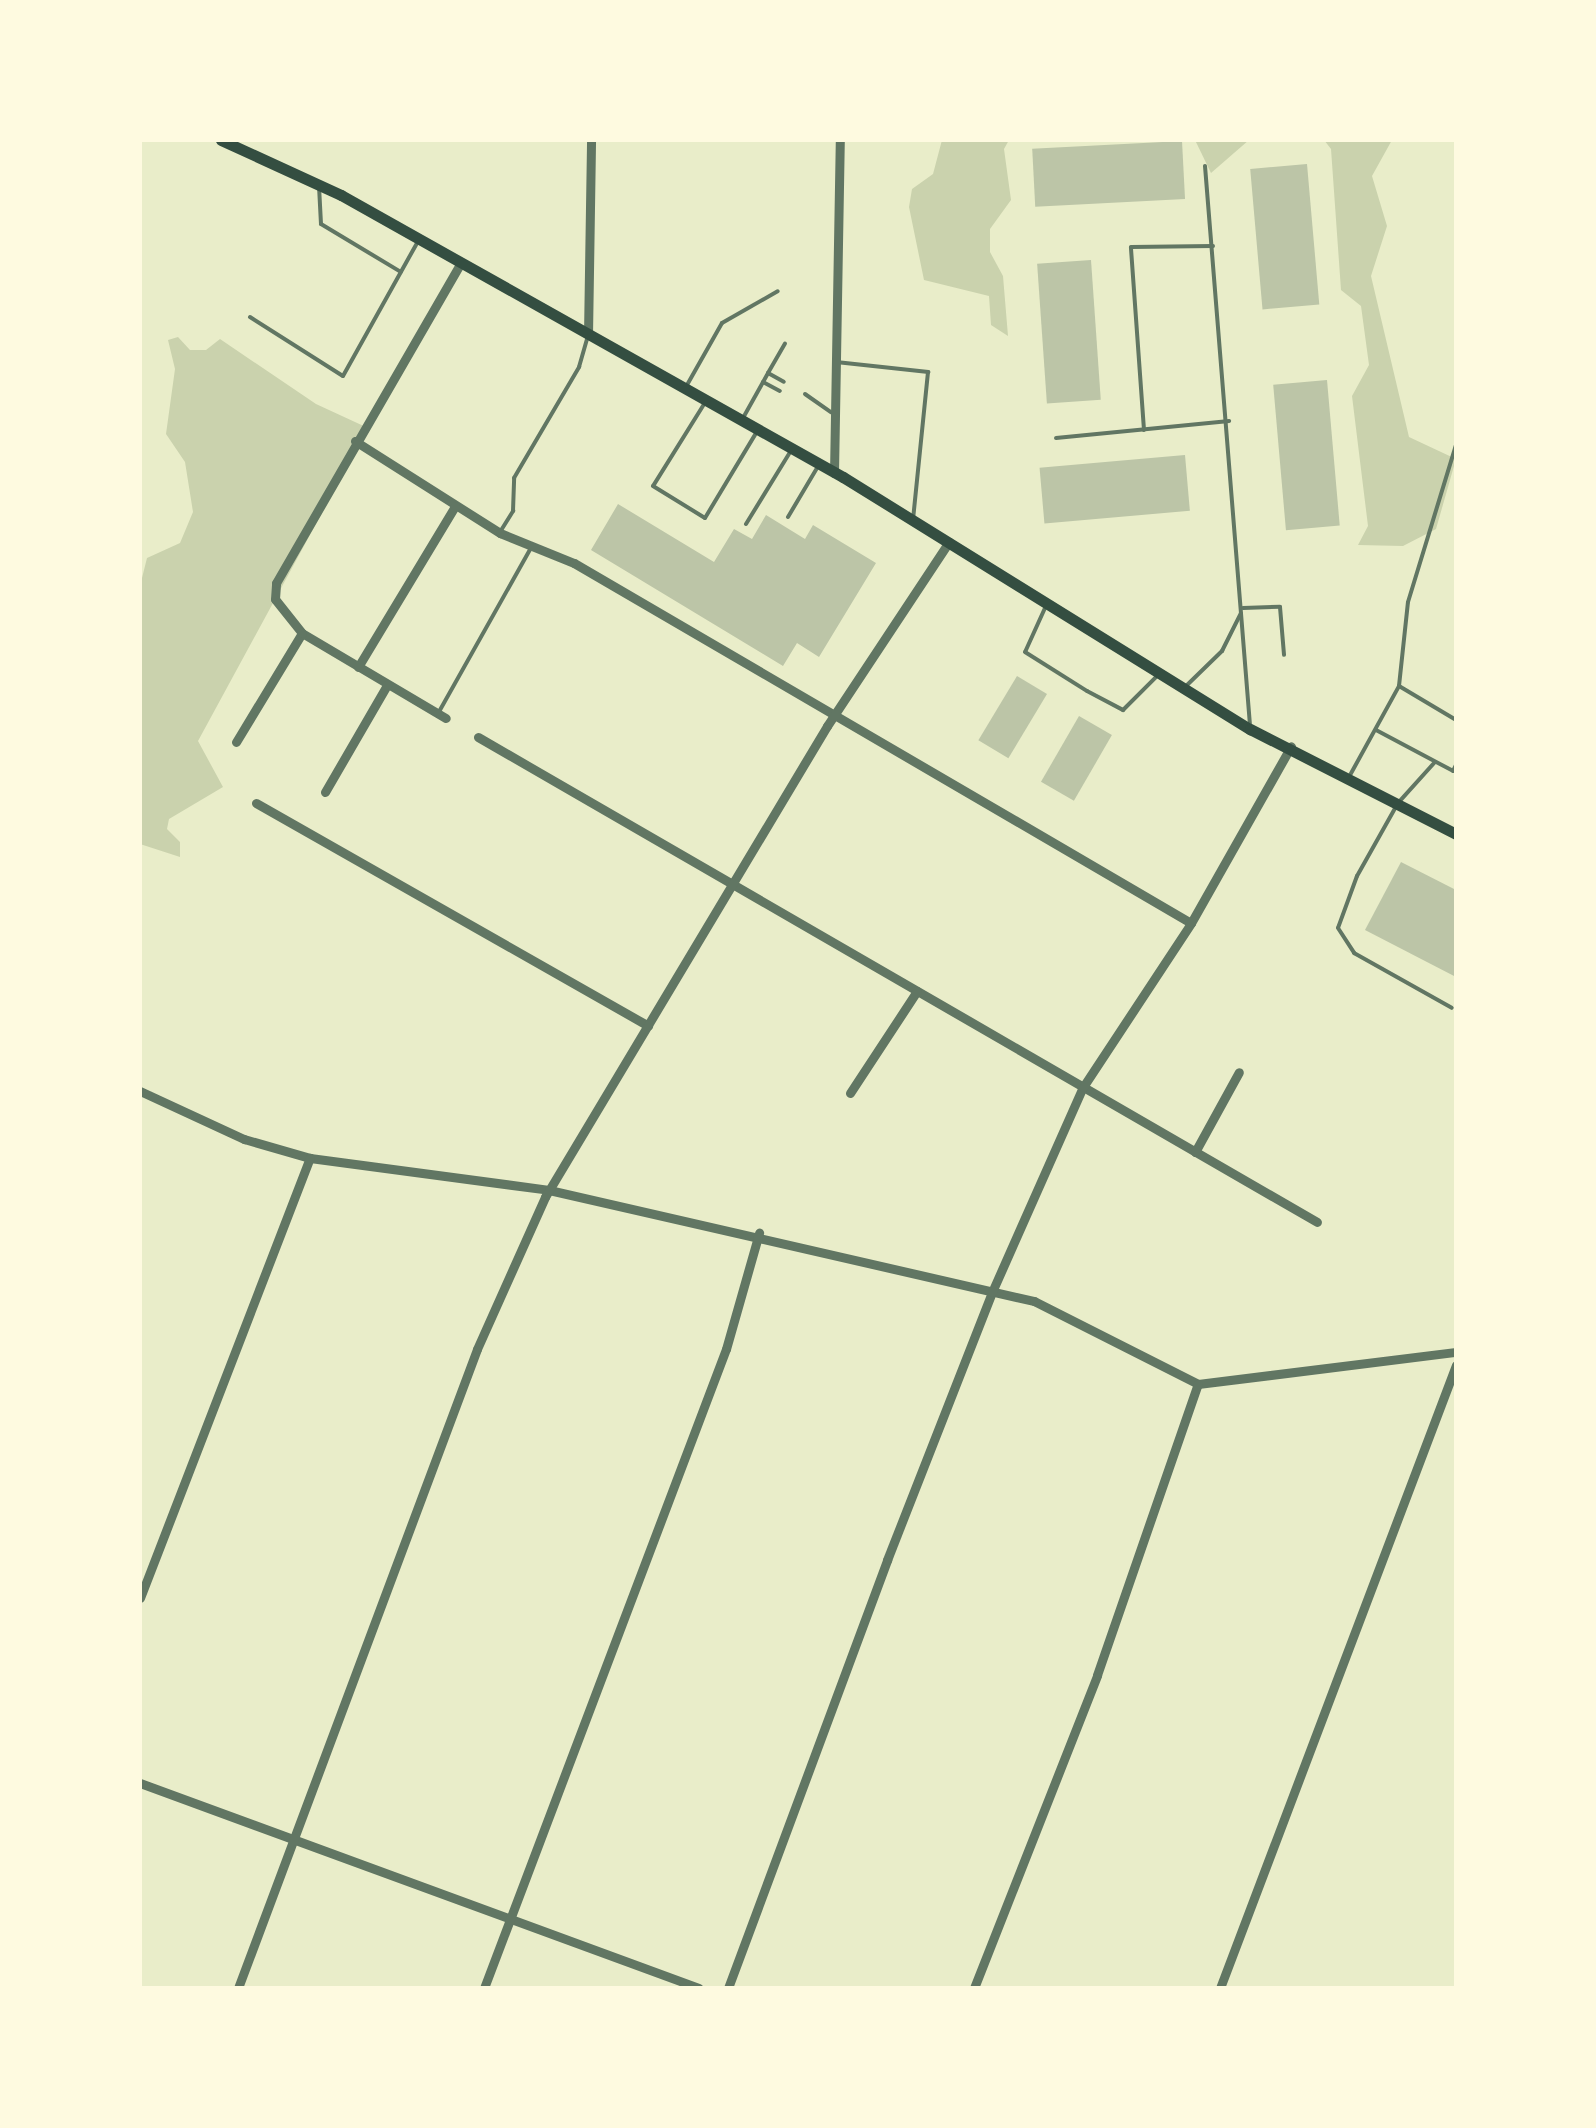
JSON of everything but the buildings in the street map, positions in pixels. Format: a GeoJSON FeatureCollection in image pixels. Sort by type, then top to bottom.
{"type":"FeatureCollection","features":[{"type":"Feature","properties":{"kind":"main road"},"geometry":{"type":"LineString","coordinates":[[220,140],[235,143],[319,185],[461,262],[834,472],[1250,729],[1291,746],[1456,834]]}},
{"type":"Feature","properties":{"kind":"street"},"geometry":{"type":"LineString","coordinates":[[588,334],[591,140]]}},
{"type":"Feature","properties":{"kind":"street"},"geometry":{"type":"LineString","coordinates":[[834,472],[840,140]]}},
{"type":"Feature","properties":{"kind":"street"},"geometry":{"type":"LineString","coordinates":[[442,716],[302,633],[274,599],[276,583],[461,262]]}},
{"type":"Feature","properties":{"kind":"street"},"geometry":{"type":"LineString","coordinates":[[355,441],[500,533],[574,563],[1191,923]]}},
{"type":"Feature","properties":{"kind":"street"},"geometry":{"type":"LineString","coordinates":[[358,667],[455,506]]}},
{"type":"Feature","properties":{"kind":"street"},"geometry":{"type":"LineString","coordinates":[[238,1988],[477,1349],[550,1190],[834,716],[949,542]]}},
{"type":"Feature","properties":{"kind":"street"},"geometry":{"type":"LineString","coordinates":[[236,742],[302,633]]}},
{"type":"Feature","properties":{"kind":"street"},"geometry":{"type":"LineString","coordinates":[[324,792],[387,685]]}},
{"type":"Feature","properties":{"kind":"street"},"geometry":{"type":"LineString","coordinates":[[478,736],[1317,1222]]}},
{"type":"Feature","properties":{"kind":"street"},"geometry":{"type":"LineString","coordinates":[[728,1988],[992,1292],[1083,1087],[1191,923],[1291,746]]}},
{"type":"Feature","properties":{"kind":"street"},"geometry":{"type":"LineString","coordinates":[[256,803],[648,1026]]}},
{"type":"Feature","properties":{"kind":"street"},"geometry":{"type":"LineString","coordinates":[[850,1093],[918,991]]}},
{"type":"Feature","properties":{"kind":"street"},"geometry":{"type":"LineString","coordinates":[[1195,1152],[1239,1072]]}},
{"type":"Feature","properties":{"kind":"street"},"geometry":{"type":"LineString","coordinates":[[140,1091],[244,1139],[310,1158],[550,1190],[760,1233],[992,1292],[1068,1314],[1198,1384],[1456,1352]]}},
{"type":"Feature","properties":{"kind":"street"},"geometry":{"type":"LineString","coordinates":[[140,1598],[310,1158]]}},
{"type":"Feature","properties":{"kind":"street"},"geometry":{"type":"LineString","coordinates":[[484,1988],[726,1349],[760,1233]]}},
{"type":"Feature","properties":{"kind":"street"},"geometry":{"type":"LineString","coordinates":[[1220,1988],[1456,1366]]}},
{"type":"Feature","properties":{"kind":"street"},"geometry":{"type":"LineString","coordinates":[[974,1988],[1097,1675],[1198,1384]]}},
{"type":"Feature","properties":{"kind":"street"},"geometry":{"type":"LineString","coordinates":[[140,1783],[292,1842],[699,1988]]}},
{"type":"Feature","properties":{"kind":"lane"},"geometry":{"type":"LineString","coordinates":[[1205,166],[1229,421],[1250,729]]}},
{"type":"Feature","properties":{"kind":"lane"},"geometry":{"type":"LineString","coordinates":[[319,185],[321,224],[400,272]]}},
{"type":"Feature","properties":{"kind":"lane"},"geometry":{"type":"LineString","coordinates":[[250,317],[343,376],[419,239]]}},
{"type":"Feature","properties":{"kind":"lane"},"geometry":{"type":"LineString","coordinates":[[1144,430],[1130,247],[1213,246]]}},
{"type":"Feature","properties":{"kind":"lane"},"geometry":{"type":"LineString","coordinates":[[685,389],[722,323],[778,291]]}},
{"type":"Feature","properties":{"kind":"lane"},"geometry":{"type":"LineString","coordinates":[[500,533],[514,510],[514,478],[579,367],[588,334]]}},
{"type":"Feature","properties":{"kind":"lane"},"geometry":{"type":"LineString","coordinates":[[742,420],[785,344]]}},
{"type":"Feature","properties":{"kind":"lane"},"geometry":{"type":"LineString","coordinates":[[836,362],[928,372],[913,520]]}},
{"type":"Feature","properties":{"kind":"lane"},"geometry":{"type":"LineString","coordinates":[[768,374],[784,382]]}},
{"type":"Feature","properties":{"kind":"lane"},"geometry":{"type":"LineString","coordinates":[[763,382],[780,391]]}},
{"type":"Feature","properties":{"kind":"lane"},"geometry":{"type":"LineString","coordinates":[[800,402],[806,397],[836,414]]}},
{"type":"Feature","properties":{"kind":"lane"},"geometry":{"type":"LineString","coordinates":[[706,401],[654,486],[705,518],[758,430]]}},
{"type":"Feature","properties":{"kind":"lane"},"geometry":{"type":"LineString","coordinates":[[1056,438],[1229,421]]}},
{"type":"Feature","properties":{"kind":"lane"},"geometry":{"type":"LineString","coordinates":[[1349,777],[1400,686],[1408,602],[1456,446]]}},
{"type":"Feature","properties":{"kind":"lane"},"geometry":{"type":"LineString","coordinates":[[746,524],[792,449]]}},
{"type":"Feature","properties":{"kind":"lane"},"geometry":{"type":"LineString","coordinates":[[788,516],[819,464]]}},
{"type":"Feature","properties":{"kind":"lane"},"geometry":{"type":"LineString","coordinates":[[442,716],[532,547]]}},
{"type":"Feature","properties":{"kind":"lane"},"geometry":{"type":"LineString","coordinates":[[1047,604],[1025,652],[1123,710],[1158,674]]}},
{"type":"Feature","properties":{"kind":"lane"},"geometry":{"type":"LineString","coordinates":[[1243,608],[1280,607],[1284,655]]}},
{"type":"Feature","properties":{"kind":"lane"},"geometry":{"type":"LineString","coordinates":[[1183,688],[1222,651],[1243,608]]}},
{"type":"Feature","properties":{"kind":"lane"},"geometry":{"type":"LineString","coordinates":[[1400,686],[1456,720]]}},
{"type":"Feature","properties":{"kind":"lane"},"geometry":{"type":"LineString","coordinates":[[1376,730],[1453,770],[1456,765]]}},
{"type":"Feature","properties":{"kind":"lane"},"geometry":{"type":"LineString","coordinates":[[1435,762],[1398,803],[1343,906],[1341,940],[1452,1008]]}},
{"type":"Feature","properties":{"kind":"green space"},"geometry":{"type":"Polygon","coordinates":[[[942,140],[1009,140],[1004,149],[1011,200],[990,229],[990,252],[1003,276],[1008,336],[991,325],[989,296],[924,280],[909,207],[912,189],[933,174],[942,140]]]}},
{"type":"Feature","properties":{"kind":"green space"},"geometry":{"type":"Polygon","coordinates":[[[1195,140],[1249,140],[1211,173],[1195,140]]]}},
{"type":"Feature","properties":{"kind":"green space"},"geometry":{"type":"Polygon","coordinates":[[[1324,140],[1392,140],[1372,176],[1387,226],[1371,276],[1409,437],[1456,459],[1436,529],[1403,546],[1358,545],[1368,526],[1352,396],[1369,365],[1361,306],[1341,290],[1331,149],[1324,140]]]}},
{"type":"Feature","properties":{"kind":"green space"},"geometry":{"type":"Polygon","coordinates":[[[178,337],[190,350],[206,350],[220,339],[316,404],[368,428],[198,741],[223,787],[169,819],[167,829],[180,842],[180,857],[140,844],[140,586],[147,558],[180,543],[193,512],[185,462],[166,434],[175,369],[168,340],[178,337]]]}}]}
